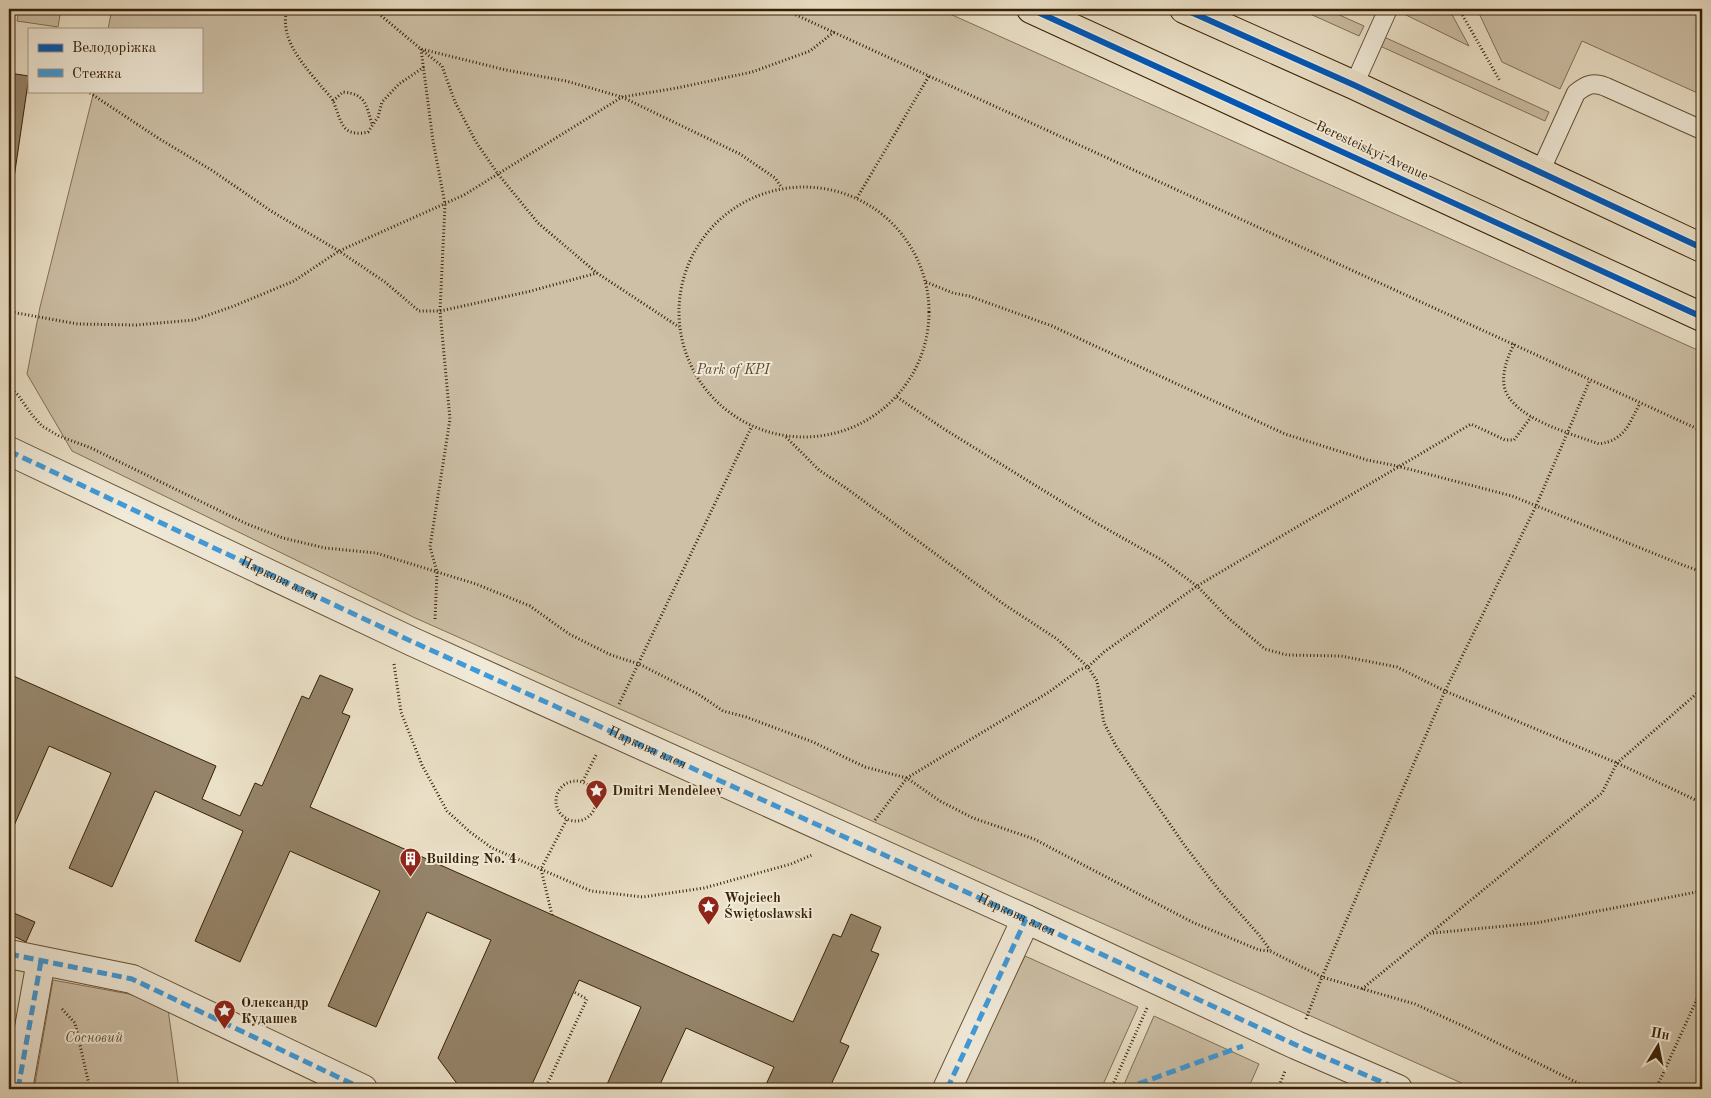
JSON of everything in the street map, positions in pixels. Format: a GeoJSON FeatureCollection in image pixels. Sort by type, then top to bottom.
{"type":"FeatureCollection","features":[{"type":"Feature","properties":{"kind":"main road","name":"Beresteiskyi Avenue"},"geometry":{"type":"LineString","coordinates":[[1031,9],[1702,317]]}},
{"type":"Feature","properties":{"kind":"main road"},"geometry":{"type":"LineString","coordinates":[[1184,9],[1354,85],[1702,248]]}},
{"type":"Feature","properties":{"kind":"street","name":"Паркова алея"},"geometry":{"type":"LineString","coordinates":[[9,451],[414,642],[1026,919],[1296,1045],[1398,1089]]}},
{"type":"Feature","properties":{"kind":"street"},"geometry":{"type":"LineString","coordinates":[[947,1089],[1026,919]]}},
{"type":"Feature","properties":{"kind":"street"},"geometry":{"type":"LineString","coordinates":[[9,954],[39,972],[132,979],[363,1089]]}},
{"type":"Feature","properties":{"kind":"street"},"geometry":{"type":"LineString","coordinates":[[18,1089],[39,972]]}},
{"type":"Feature","properties":{"kind":"lane"},"geometry":{"type":"LineString","coordinates":[[1354,85],[1388,9]]}},
{"type":"Feature","properties":{"kind":"lane"},"geometry":{"type":"LineString","coordinates":[[1540,172],[1576,93],[1585,85],[1595,83],[1606,87],[1702,130]]}},
{"type":"Feature","properties":{"kind":"path"},"geometry":{"type":"LineString","coordinates":[[287,9],[284,19],[288,41],[306,68],[333,101],[335,109],[346,128],[358,134],[368,132],[378,118],[382,102],[399,84],[424,67]]}},
{"type":"Feature","properties":{"kind":"path"},"geometry":{"type":"LineString","coordinates":[[373,9],[442,66],[460,110],[476,142],[498,174],[538,223],[597,273],[679,327]]}},
{"type":"Feature","properties":{"kind":"path"},"geometry":{"type":"LineString","coordinates":[[783,9],[1702,431]]}},
{"type":"Feature","properties":{"kind":"path"},"geometry":{"type":"LineString","coordinates":[[1459,9],[1500,81]]}},
{"type":"Feature","properties":{"kind":"path"},"geometry":{"type":"LineString","coordinates":[[10,312],[78,324],[136,325],[194,320],[294,282],[339,251],[464,195],[622,97],[678,88],[752,72],[810,51],[834,32]]}},
{"type":"Feature","properties":{"kind":"path"},"geometry":{"type":"LineString","coordinates":[[421,49],[433,142],[445,204],[440,311],[450,419],[430,547],[437,572],[434,625]]}},
{"type":"Feature","properties":{"kind":"path"},"geometry":{"type":"LineString","coordinates":[[421,49],[506,70],[566,81],[622,97],[740,154],[776,178],[782,188]]}},
{"type":"Feature","properties":{"kind":"path"},"geometry":{"type":"LineString","coordinates":[[858,198],[929,76]]}},
{"type":"Feature","properties":{"kind":"path"},"geometry":{"type":"LineString","coordinates":[[89,92],[158,138],[213,171],[270,212],[339,251],[385,282],[420,311],[440,311],[531,291],[597,273]]}},
{"type":"Feature","properties":{"kind":"path"},"geometry":{"type":"LineString","coordinates":[[333,101],[343,92],[354,93],[363,99],[372,124]]}},
{"type":"Feature","properties":{"kind":"path"},"geometry":{"type":"LineString","coordinates":[[782,188],[821,188],[858,198],[888,219],[912,248],[926,282],[929,323],[919,363],[897,397],[873,417],[846,430],[816,437],[768,433],[752,426],[724,409],[702,386],[687,358],[679,327],[680,289],[692,253],[715,223],[746,200],[782,188]]}},
{"type":"Feature","properties":{"kind":"path"},"geometry":{"type":"LineString","coordinates":[[926,282],[1052,326],[1285,434],[1367,460],[1512,496],[1702,572]]}},
{"type":"Feature","properties":{"kind":"path"},"geometry":{"type":"LineString","coordinates":[[1514,344],[1506,364],[1504,386],[1512,403],[1531,416],[1599,444],[1610,442],[1619,437],[1640,403]]}},
{"type":"Feature","properties":{"kind":"path"},"geometry":{"type":"LineString","coordinates":[[1311,1005],[1445,691],[1536,506],[1590,380]]}},
{"type":"Feature","properties":{"kind":"path"},"geometry":{"type":"LineString","coordinates":[[9,387],[18,395],[42,426],[59,436],[91,448],[247,524],[283,538],[325,548],[376,553],[476,584],[530,606],[569,634],[611,655],[639,664],[698,694],[722,711],[746,717],[813,742],[865,767],[907,778],[940,801],[973,818],[1034,839],[1192,922],[1259,950],[1270,951],[1322,977],[1414,1004],[1431,1011],[1590,1089]]}},
{"type":"Feature","properties":{"kind":"path"},"geometry":{"type":"LineString","coordinates":[[897,397],[944,429],[1090,519],[1160,559],[1197,586],[1227,617],[1265,649],[1288,655],[1341,656],[1397,667],[1445,691],[1617,763],[1702,803]]}},
{"type":"Feature","properties":{"kind":"path"},"geometry":{"type":"LineString","coordinates":[[414,642],[392,655],[400,712],[422,765],[447,810],[470,832],[492,848],[592,890],[643,897],[704,888],[792,864],[822,850],[852,841],[870,827],[907,778],[1049,692],[1079,670],[1088,667],[1104,652],[1197,586],[1470,424],[1505,440],[1514,440],[1531,416]]}},
{"type":"Feature","properties":{"kind":"path"},"geometry":{"type":"LineString","coordinates":[[626,688],[752,426]]}},
{"type":"Feature","properties":{"kind":"path"},"geometry":{"type":"LineString","coordinates":[[786,436],[819,470],[1005,605],[1057,639],[1088,667],[1097,681],[1104,723],[1122,754],[1185,846],[1219,890],[1260,936],[1270,951]]}},
{"type":"Feature","properties":{"kind":"path"},"geometry":{"type":"LineString","coordinates":[[1362,990],[1602,793],[1617,763],[1702,689]]}},
{"type":"Feature","properties":{"kind":"path"},"geometry":{"type":"LineString","coordinates":[[571,781],[583,781],[589,784],[596,795],[596,809],[586,819],[573,821],[567,819],[556,805],[557,792],[565,783],[571,781]]}},
{"type":"Feature","properties":{"kind":"path"},"geometry":{"type":"LineString","coordinates":[[552,915],[541,869],[567,819]]}},
{"type":"Feature","properties":{"kind":"path"},"geometry":{"type":"LineString","coordinates":[[1432,933],[1536,923],[1702,891]]}},
{"type":"Feature","properties":{"kind":"path"},"geometry":{"type":"LineString","coordinates":[[39,972],[75,1023],[90,1089]]}},
{"type":"Feature","properties":{"kind":"path"},"geometry":{"type":"LineString","coordinates":[[1656,1089],[1702,988]]}},
{"type":"Feature","properties":{"kind":"path"},"geometry":{"type":"LineString","coordinates":[[545,1089],[587,999],[574,992]]}},
{"type":"Feature","properties":{"kind":"path"},"geometry":{"type":"LineString","coordinates":[[1111,1089],[1150,1002]]}},
{"type":"Feature","properties":{"kind":"path"},"geometry":{"type":"LineString","coordinates":[[1278,1089],[1287,1066]]}},
{"type":"Feature","properties":{"kind":"green space"},"geometry":{"type":"Polygon","coordinates":[[[19,9],[61,9],[58,27],[17,21],[19,9]]]}},
{"type":"Feature","properties":{"kind":"green space","name":"Park of KPI"},"geometry":{"type":"Polygon","coordinates":[[[112,9],[939,9],[1702,352],[1702,1089],[1475,1089],[413,617],[72,451],[27,374],[40,307],[94,92],[202,92],[202,28],[108,28],[112,9]]]}},
{"type":"Feature","properties":{"kind":"green space"},"geometry":{"type":"Polygon","coordinates":[[[1299,9],[1326,9],[1364,26],[1359,36],[1299,9]]]}},
{"type":"Feature","properties":{"kind":"green space"},"geometry":{"type":"Polygon","coordinates":[[[1401,9],[1449,9],[1469,46],[1400,12],[1401,9]]]}},
{"type":"Feature","properties":{"kind":"green space"},"geometry":{"type":"Polygon","coordinates":[[[1477,9],[1702,9],[1702,95],[1582,41],[1560,89],[1502,62],[1477,9]]]}},
{"type":"Feature","properties":{"kind":"green space"},"geometry":{"type":"Polygon","coordinates":[[[1384,37],[1549,112],[1545,121],[1380,46],[1384,37]]]}},
{"type":"Feature","properties":{"kind":"green space"},"geometry":{"type":"Polygon","coordinates":[[[1025,956],[1138,1007],[1101,1089],[960,1089],[1025,956]]]}},
{"type":"Feature","properties":{"kind":"green space","name":"Сосновий"},"geometry":{"type":"Polygon","coordinates":[[[53,980],[129,994],[168,1009],[179,1089],[34,1089],[53,980]]]}},
{"type":"Feature","properties":{"kind":"green space"},"geometry":{"type":"Polygon","coordinates":[[[1154,1016],[1259,1064],[1248,1089],[1122,1089],[1154,1016]]]}},
{"type":"Feature","properties":{"kind":"building"},"geometry":{"type":"Polygon","coordinates":[[[9,73],[28,76],[28,83],[9,205],[9,73]]]}},
{"type":"Feature","properties":{"kind":"building","name":"Building No. 4"},"geometry":{"type":"Polygon","coordinates":[[[9,674],[216,766],[202,799],[240,816],[255,783],[262,786],[302,696],[309,699],[320,675],[353,689],[342,713],[350,716],[310,807],[793,1022],[833,934],[841,937],[851,914],[881,927],[871,951],[879,954],[840,1042],[849,1046],[829,1089],[820,1086],[819,1089],[764,1089],[774,1067],[686,1028],[658,1089],[605,1089],[641,1007],[579,980],[530,1089],[461,1089],[438,1058],[491,940],[427,912],[376,1027],[328,1006],[380,891],[290,851],[240,962],[195,941],[243,831],[155,791],[112,887],[69,868],[111,773],[49,746],[9,837],[9,674]]]}},
{"type":"Feature","properties":{"kind":"building"},"geometry":{"type":"Polygon","coordinates":[[[9,911],[35,922],[26,942],[9,934],[9,911]]]}},
{"type":"Feature","properties":{"kind":"marked path"},"geometry":{"type":"LineString","coordinates":[[9,451],[413,642],[1026,919],[1296,1045],[1398,1089]]}},
{"type":"Feature","properties":{"kind":"marked path"},"geometry":{"type":"LineString","coordinates":[[947,1089],[1026,919]]}},
{"type":"Feature","properties":{"kind":"marked path"},"geometry":{"type":"LineString","coordinates":[[9,954],[132,979],[363,1089]]}},
{"type":"Feature","properties":{"kind":"marked path"},"geometry":{"type":"LineString","coordinates":[[18,1089],[41,961]]}},
{"type":"Feature","properties":{"kind":"marked path"},"geometry":{"type":"LineString","coordinates":[[1124,1089],[1243,1046]]}},
{"type":"Feature","properties":{"kind":"cycle path"},"geometry":{"type":"LineString","coordinates":[[1031,9],[1702,317]]}},
{"type":"Feature","properties":{"kind":"cycle path"},"geometry":{"type":"LineString","coordinates":[[1184,9],[1354,85],[1702,248]]}},
{"type":"Feature","properties":{"kind":"place","name":"Dmitri Mendeleev"},"geometry":{"type":"Point","coordinates":[596,810]}},
{"type":"Feature","properties":{"kind":"place","name":"Building No. 4"},"geometry":{"type":"Point","coordinates":[410,878]}},
{"type":"Feature","properties":{"kind":"place","name":"Wojciech Świętosławski"},"geometry":{"type":"Point","coordinates":[708,925]}},
{"type":"Feature","properties":{"kind":"place","name":"Олександр Кудашев"},"geometry":{"type":"Point","coordinates":[225,1030]}}]}
